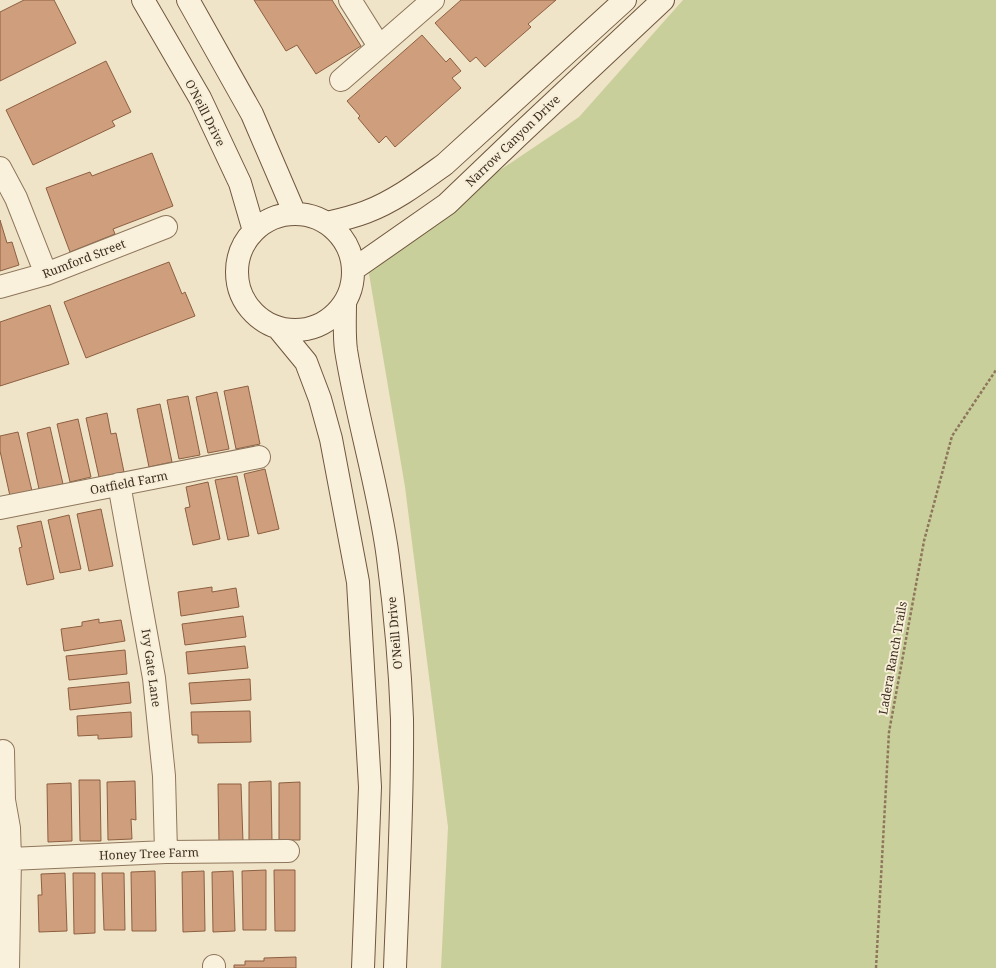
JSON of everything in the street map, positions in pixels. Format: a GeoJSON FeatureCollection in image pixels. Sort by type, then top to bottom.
{"type":"FeatureCollection","features":[{"type":"Feature","properties":{"kind":"street","name":"O'Neill Drive"},"geometry":{"type":"LineString","coordinates":[[143,0],[200,98],[240,183],[254,231]]}},
{"type":"Feature","properties":{"kind":"street"},"geometry":{"type":"LineString","coordinates":[[188,0],[252,114],[295,214]]}},
{"type":"Feature","properties":{"kind":"street"},"geometry":{"type":"LineString","coordinates":[[350,0],[379,46]]}},
{"type":"Feature","properties":{"kind":"street"},"geometry":{"type":"LineString","coordinates":[[341,80],[433,0]]}},
{"type":"Feature","properties":{"kind":"street"},"geometry":{"type":"LineString","coordinates":[[327,223],[364,213],[380,206],[413,188],[445,164],[624,0]]}},
{"type":"Feature","properties":{"kind":"street","name":"Narrow Canyon Drive"},"geometry":{"type":"LineString","coordinates":[[354,269],[447,204],[653,3]]}},
{"type":"Feature","properties":{"kind":"street"},"geometry":{"type":"LineString","coordinates":[[0,168],[16,198],[46,274]]}},
{"type":"Feature","properties":{"kind":"street","name":"O'Neill Drive"},"geometry":{"type":"LineString","coordinates":[[278,328],[297,330],[316,326],[332,317],[344,303],[352,287],[354,269],[350,251],[340,235],[327,223],[311,216],[295,214],[280,216],[266,222],[254,231],[243,248],[239,260],[239,286],[247,304],[261,318],[278,328],[306,362],[320,398],[331,439],[358,582],[370,787],[363,968]]}},
{"type":"Feature","properties":{"kind":"street","name":"Rumford Street"},"geometry":{"type":"LineString","coordinates":[[0,287],[46,274],[166,227]]}},
{"type":"Feature","properties":{"kind":"street","name":"O'Neill Drive"},"geometry":{"type":"LineString","coordinates":[[344,303],[346,348],[353,388],[372,469],[388,556],[398,656],[402,718],[402,795],[395,968]]}},
{"type":"Feature","properties":{"kind":"street","name":"Oatfield Farm"},"geometry":{"type":"LineString","coordinates":[[0,508],[259,457]]}},
{"type":"Feature","properties":{"kind":"street","name":"Ivy Gate Lane"},"geometry":{"type":"LineString","coordinates":[[119,484],[154,678],[164,776],[166,852]]}},
{"type":"Feature","properties":{"kind":"street"},"geometry":{"type":"LineString","coordinates":[[3,751],[4,828],[10,859],[5,960]]}},
{"type":"Feature","properties":{"kind":"street","name":"Honey Tree Farm"},"geometry":{"type":"LineString","coordinates":[[10,859],[166,852],[288,851]]}},
{"type":"Feature","properties":{"kind":"path","name":"Ladera Ranch Trails"},"geometry":{"type":"LineString","coordinates":[[876,968],[889,732],[924,541],[952,436],[996,370]]}},
{"type":"Feature","properties":{"kind":"green space"},"geometry":{"type":"Polygon","coordinates":[[[683,0],[996,0],[996,968],[441,968],[448,827],[405,487],[366,256],[579,117],[683,0]]]}},
{"type":"Feature","properties":{"kind":"building"},"geometry":{"type":"Polygon","coordinates":[[[24,0],[54,0],[76,43],[0,81],[0,12],[24,0]]]}},
{"type":"Feature","properties":{"kind":"building"},"geometry":{"type":"Polygon","coordinates":[[[254,0],[332,0],[361,46],[316,74],[297,45],[286,51],[254,0]]]}},
{"type":"Feature","properties":{"kind":"building"},"geometry":{"type":"Polygon","coordinates":[[[461,0],[556,0],[528,24],[531,27],[485,67],[476,57],[470,62],[435,23],[461,0]]]}},
{"type":"Feature","properties":{"kind":"building"},"geometry":{"type":"Polygon","coordinates":[[[422,35],[446,62],[450,58],[461,71],[452,78],[461,88],[395,147],[386,136],[379,143],[358,118],[360,116],[347,101],[422,35]]]}},
{"type":"Feature","properties":{"kind":"building"},"geometry":{"type":"Polygon","coordinates":[[[106,61],[131,112],[112,121],[115,126],[33,165],[6,110],[106,61]]]}},
{"type":"Feature","properties":{"kind":"building"},"geometry":{"type":"Polygon","coordinates":[[[152,153],[173,206],[113,229],[115,234],[70,252],[46,188],[90,172],[92,176],[152,153]]]}},
{"type":"Feature","properties":{"kind":"building"},"geometry":{"type":"Polygon","coordinates":[[[0,220],[7,243],[12,242],[19,265],[0,271],[0,220]]]}},
{"type":"Feature","properties":{"kind":"building"},"geometry":{"type":"Polygon","coordinates":[[[169,262],[182,294],[185,292],[195,316],[86,358],[64,302],[169,262]]]}},
{"type":"Feature","properties":{"kind":"building"},"geometry":{"type":"Polygon","coordinates":[[[50,305],[69,364],[0,386],[0,322],[50,305]]]}},
{"type":"Feature","properties":{"kind":"building"},"geometry":{"type":"Polygon","coordinates":[[[248,386],[260,444],[236,449],[224,391],[248,386]]]}},
{"type":"Feature","properties":{"kind":"building"},"geometry":{"type":"Polygon","coordinates":[[[217,392],[229,449],[208,453],[196,397],[217,392]]]}},
{"type":"Feature","properties":{"kind":"building"},"geometry":{"type":"Polygon","coordinates":[[[188,396],[200,455],[179,459],[167,400],[188,396]]]}},
{"type":"Feature","properties":{"kind":"building"},"geometry":{"type":"Polygon","coordinates":[[[160,404],[172,462],[149,467],[137,409],[160,404]]]}},
{"type":"Feature","properties":{"kind":"building"},"geometry":{"type":"Polygon","coordinates":[[[107,413],[111,434],[116,433],[124,472],[99,477],[86,418],[107,413]]]}},
{"type":"Feature","properties":{"kind":"building"},"geometry":{"type":"Polygon","coordinates":[[[78,419],[91,477],[70,482],[57,424],[78,419]]]}},
{"type":"Feature","properties":{"kind":"building"},"geometry":{"type":"Polygon","coordinates":[[[50,427],[63,484],[39,489],[27,433],[50,427]]]}},
{"type":"Feature","properties":{"kind":"building"},"geometry":{"type":"Polygon","coordinates":[[[18,432],[32,491],[10,496],[0,451],[0,436],[18,432]]]}},
{"type":"Feature","properties":{"kind":"building"},"geometry":{"type":"Polygon","coordinates":[[[265,469],[279,529],[258,534],[244,474],[265,469]]]}},
{"type":"Feature","properties":{"kind":"building"},"geometry":{"type":"Polygon","coordinates":[[[237,476],[249,536],[228,540],[215,480],[237,476]]]}},
{"type":"Feature","properties":{"kind":"building"},"geometry":{"type":"Polygon","coordinates":[[[208,482],[220,539],[193,545],[185,508],[190,507],[186,487],[208,482]]]}},
{"type":"Feature","properties":{"kind":"building"},"geometry":{"type":"Polygon","coordinates":[[[101,509],[113,566],[89,571],[77,514],[101,509]]]}},
{"type":"Feature","properties":{"kind":"building"},"geometry":{"type":"Polygon","coordinates":[[[69,515],[81,569],[60,573],[48,520],[69,515]]]}},
{"type":"Feature","properties":{"kind":"building"},"geometry":{"type":"Polygon","coordinates":[[[41,521],[54,579],[27,585],[19,548],[22,547],[17,526],[41,521]]]}},
{"type":"Feature","properties":{"kind":"building"},"geometry":{"type":"Polygon","coordinates":[[[212,587],[212,592],[236,588],[239,607],[181,616],[178,592],[212,587]]]}},
{"type":"Feature","properties":{"kind":"building"},"geometry":{"type":"Polygon","coordinates":[[[243,616],[246,637],[185,645],[182,624],[243,616]]]}},
{"type":"Feature","properties":{"kind":"building"},"geometry":{"type":"Polygon","coordinates":[[[99,619],[99,623],[121,620],[125,641],[64,651],[61,629],[82,626],[82,622],[99,619]]]}},
{"type":"Feature","properties":{"kind":"building"},"geometry":{"type":"Polygon","coordinates":[[[245,646],[248,668],[188,674],[186,652],[245,646]]]}},
{"type":"Feature","properties":{"kind":"building"},"geometry":{"type":"Polygon","coordinates":[[[125,650],[127,674],[69,680],[66,656],[125,650]]]}},
{"type":"Feature","properties":{"kind":"building"},"geometry":{"type":"Polygon","coordinates":[[[250,679],[251,700],[191,704],[189,683],[250,679]]]}},
{"type":"Feature","properties":{"kind":"building"},"geometry":{"type":"Polygon","coordinates":[[[129,682],[131,703],[70,710],[68,688],[129,682]]]}},
{"type":"Feature","properties":{"kind":"building"},"geometry":{"type":"Polygon","coordinates":[[[250,711],[251,742],[198,743],[198,735],[192,735],[191,712],[250,711]]]}},
{"type":"Feature","properties":{"kind":"building"},"geometry":{"type":"Polygon","coordinates":[[[131,712],[132,737],[98,739],[98,735],[78,736],[77,716],[131,712]]]}},
{"type":"Feature","properties":{"kind":"building"},"geometry":{"type":"Polygon","coordinates":[[[79,780],[100,780],[101,841],[80,841],[79,780]]]}},
{"type":"Feature","properties":{"kind":"building"},"geometry":{"type":"Polygon","coordinates":[[[135,781],[136,820],[131,819],[132,839],[108,840],[107,782],[135,781]]]}},
{"type":"Feature","properties":{"kind":"building"},"geometry":{"type":"Polygon","coordinates":[[[271,781],[272,842],[249,842],[249,782],[271,781]]]}},
{"type":"Feature","properties":{"kind":"building"},"geometry":{"type":"Polygon","coordinates":[[[300,782],[300,840],[279,840],[279,783],[300,782]]]}},
{"type":"Feature","properties":{"kind":"building"},"geometry":{"type":"Polygon","coordinates":[[[71,783],[72,841],[48,842],[47,784],[71,783]]]}},
{"type":"Feature","properties":{"kind":"building"},"geometry":{"type":"Polygon","coordinates":[[[218,784],[241,784],[243,842],[219,843],[218,784]]]}},
{"type":"Feature","properties":{"kind":"building"},"geometry":{"type":"Polygon","coordinates":[[[266,870],[266,930],[243,930],[242,871],[266,870]]]}},
{"type":"Feature","properties":{"kind":"building"},"geometry":{"type":"Polygon","coordinates":[[[274,870],[295,870],[295,931],[275,931],[274,870]]]}},
{"type":"Feature","properties":{"kind":"building"},"geometry":{"type":"Polygon","coordinates":[[[155,871],[156,931],[132,931],[131,872],[155,871]]]}},
{"type":"Feature","properties":{"kind":"building"},"geometry":{"type":"Polygon","coordinates":[[[204,871],[205,931],[183,932],[182,872],[204,871]]]}},
{"type":"Feature","properties":{"kind":"building"},"geometry":{"type":"Polygon","coordinates":[[[233,871],[235,931],[213,932],[212,872],[233,871]]]}},
{"type":"Feature","properties":{"kind":"building"},"geometry":{"type":"Polygon","coordinates":[[[65,873],[67,931],[39,932],[38,895],[42,895],[41,874],[65,873]]]}},
{"type":"Feature","properties":{"kind":"building"},"geometry":{"type":"Polygon","coordinates":[[[73,873],[95,873],[95,933],[74,934],[73,873]]]}},
{"type":"Feature","properties":{"kind":"building"},"geometry":{"type":"Polygon","coordinates":[[[102,873],[124,873],[125,930],[104,930],[102,873]]]}},
{"type":"Feature","properties":{"kind":"building"},"geometry":{"type":"Polygon","coordinates":[[[296,957],[296,968],[234,968],[234,965],[245,965],[245,961],[264,961],[264,958],[296,957]]]}}]}
